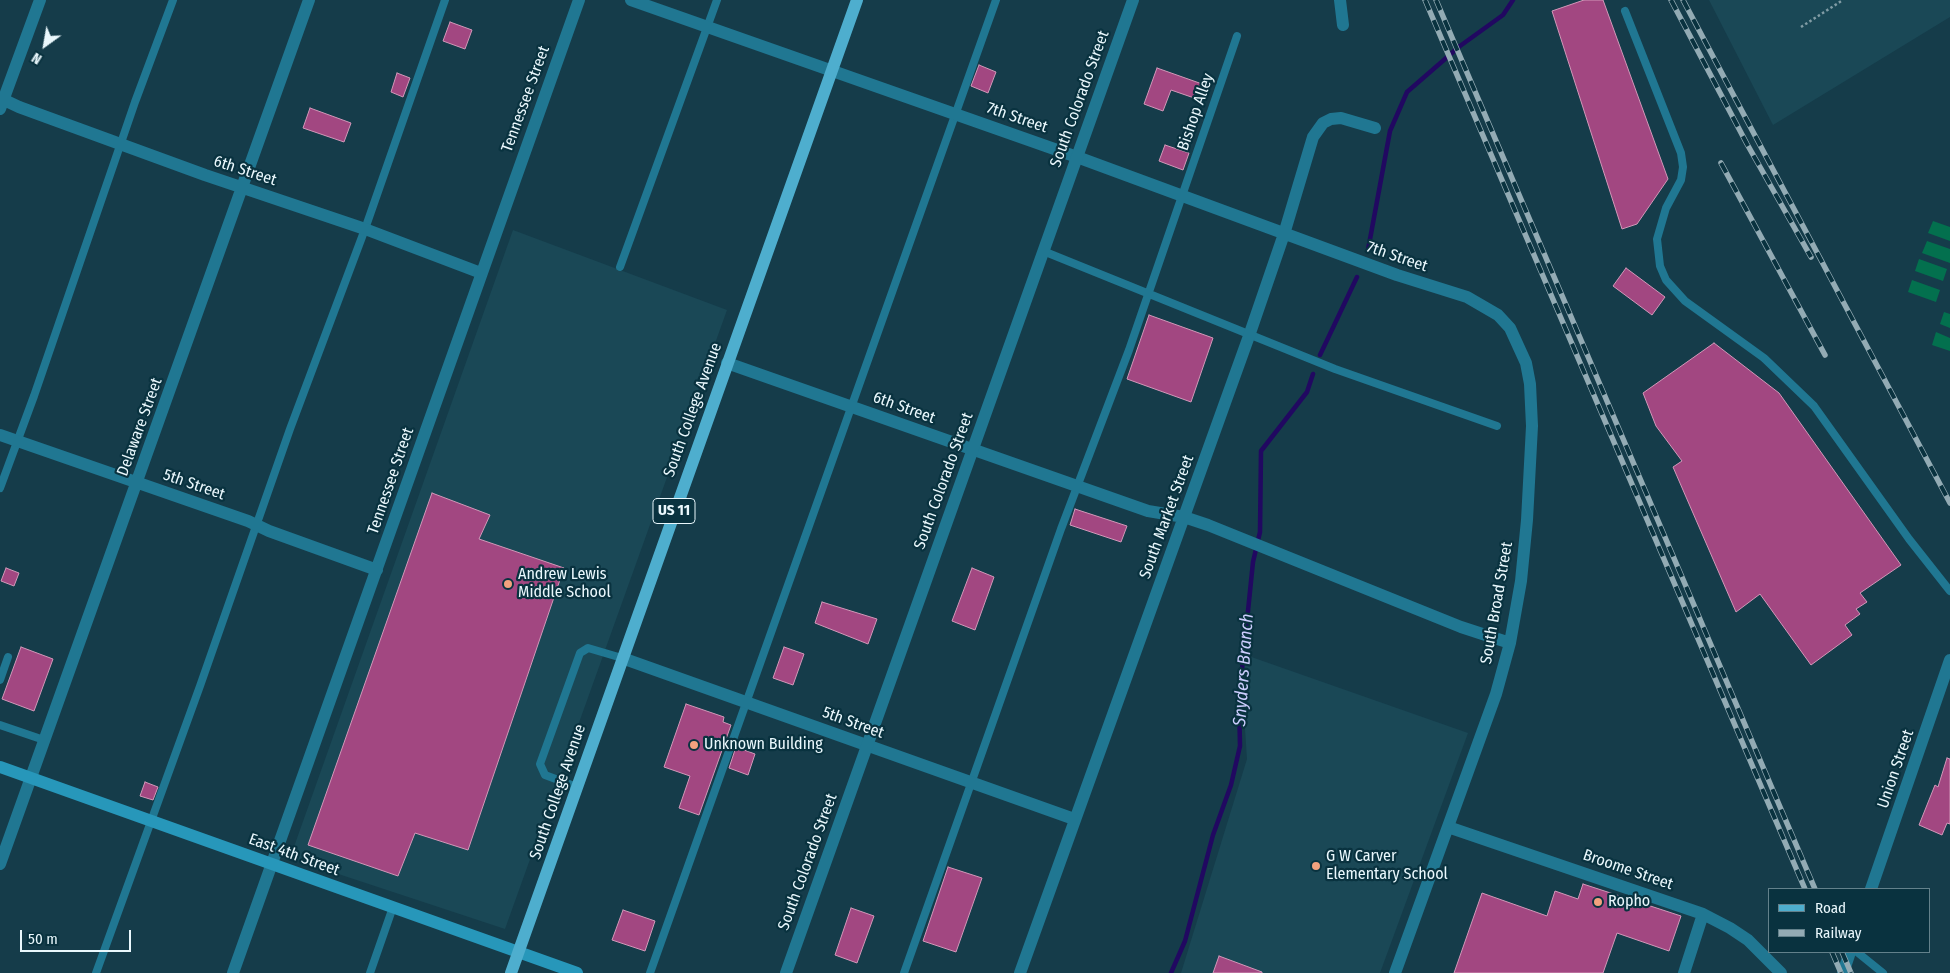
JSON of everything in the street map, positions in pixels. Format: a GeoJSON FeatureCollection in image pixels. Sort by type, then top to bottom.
{"type":"FeatureCollection","features":[{"type":"Feature","properties":{"kind":"main road","name":"South College Avenue"},"geometry":{"type":"LineString","coordinates":[[511,973],[857,0]]}},
{"type":"Feature","properties":{"kind":"main road","name":"East 4th Street"},"geometry":{"type":"LineString","coordinates":[[0,767],[577,973]]}},
{"type":"Feature","properties":{"kind":"street"},"geometry":{"type":"LineString","coordinates":[[1,102],[40,0]]}},
{"type":"Feature","properties":{"kind":"street","name":"Delaware Street"},"geometry":{"type":"LineString","coordinates":[[0,864],[309,0]]}},
{"type":"Feature","properties":{"kind":"street","name":"Tennessee Street"},"geometry":{"type":"LineString","coordinates":[[233,973],[579,0]]}},
{"type":"Feature","properties":{"kind":"street","name":"7th Street"},"geometry":{"type":"LineString","coordinates":[[631,0],[956,114],[1284,234],[1448,291]]}},
{"type":"Feature","properties":{"kind":"street","name":"South Colorado Street"},"geometry":{"type":"LineString","coordinates":[[786,973],[1133,0]]}},
{"type":"Feature","properties":{"kind":"street"},"geometry":{"type":"LineString","coordinates":[[1340,0],[1343,25]]}},
{"type":"Feature","properties":{"kind":"street","name":"6th Street"},"geometry":{"type":"LineString","coordinates":[[1,102],[364,229],[481,273]]}},
{"type":"Feature","properties":{"kind":"street","name":"South Market Street"},"geometry":{"type":"LineString","coordinates":[[1020,973],[1249,336],[1284,234],[1316,130],[1331,118],[1341,118],[1375,128]]}},
{"type":"Feature","properties":{"kind":"street","name":"South Broad Street"},"geometry":{"type":"LineString","coordinates":[[1395,973],[1496,694],[1510,642],[1521,581],[1527,520],[1532,426],[1530,384],[1526,363],[1510,328],[1498,315],[1483,304],[1448,291]]}},
{"type":"Feature","properties":{"kind":"street","name":"6th Street"},"geometry":{"type":"LineString","coordinates":[[727,363],[1148,511],[1184,517],[1461,627],[1510,642]]}},
{"type":"Feature","properties":{"kind":"street","name":"5th Street"},"geometry":{"type":"LineString","coordinates":[[0,435],[377,570]]}},
{"type":"Feature","properties":{"kind":"street","name":"5th Street"},"geometry":{"type":"LineString","coordinates":[[622,658],[1074,819]]}},
{"type":"Feature","properties":{"kind":"street","name":"Union Street"},"geometry":{"type":"LineString","coordinates":[[1871,888],[1950,660]]}},
{"type":"Feature","properties":{"kind":"street","name":"Broome Street"},"geometry":{"type":"LineString","coordinates":[[1448,828],[1703,914],[1748,940],[1781,973]]}},
{"type":"Feature","properties":{"kind":"street"},"geometry":{"type":"LineString","coordinates":[[1684,973],[1703,914]]}},
{"type":"Feature","properties":{"kind":"street"},"geometry":{"type":"LineString","coordinates":[[1843,973],[1850,953]]}},
{"type":"Feature","properties":{"kind":"lane"},"geometry":{"type":"LineString","coordinates":[[0,488],[121,144],[174,0]]}},
{"type":"Feature","properties":{"kind":"lane"},"geometry":{"type":"LineString","coordinates":[[96,973],[290,429],[364,229],[444,0]]}},
{"type":"Feature","properties":{"kind":"lane"},"geometry":{"type":"LineString","coordinates":[[620,267],[717,0]]}},
{"type":"Feature","properties":{"kind":"lane"},"geometry":{"type":"LineString","coordinates":[[650,973],[996,0]]}},
{"type":"Feature","properties":{"kind":"lane"},"geometry":{"type":"LineString","coordinates":[[1625,11],[1682,154],[1681,180],[1666,208],[1658,239],[1660,266],[1666,280],[1686,301],[1764,358],[1814,406],[1909,539],[1950,590]]}},
{"type":"Feature","properties":{"kind":"lane","name":"Bishop Alley"},"geometry":{"type":"LineString","coordinates":[[904,973],[971,782],[1148,295],[1237,36]]}},
{"type":"Feature","properties":{"kind":"lane"},"geometry":{"type":"LineString","coordinates":[[1042,251],[1249,336],[1335,369],[1497,426]]}},
{"type":"Feature","properties":{"kind":"lane"},"geometry":{"type":"LineString","coordinates":[[577,787],[545,775],[540,764],[580,653],[588,648],[622,658]]}},
{"type":"Feature","properties":{"kind":"lane"},"geometry":{"type":"LineString","coordinates":[[0,680],[8,657]]}},
{"type":"Feature","properties":{"kind":"lane"},"geometry":{"type":"LineString","coordinates":[[0,725],[44,740]]}},
{"type":"Feature","properties":{"kind":"lane"},"geometry":{"type":"LineString","coordinates":[[370,973],[393,907]]}},
{"type":"Feature","properties":{"kind":"lane"},"geometry":{"type":"LineString","coordinates":[[1858,953],[1883,973]]}},
{"type":"Feature","properties":{"kind":"path"},"geometry":{"type":"LineString","coordinates":[[1801,27],[1843,0]]}},
{"type":"Feature","properties":{"kind":"shaded area"},"geometry":{"type":"Polygon","coordinates":[[[1709,0],[1950,0],[1950,17],[1773,125],[1709,0]]]}},
{"type":"Feature","properties":{"kind":"shaded area","name":"Andrew Lewis Middle School"},"geometry":{"type":"Polygon","coordinates":[[[513,230],[727,310],[505,929],[290,858],[513,230]]]}},
{"type":"Feature","properties":{"kind":"shaded area","name":"G W Carver Elementary School"},"geometry":{"type":"Polygon","coordinates":[[[1240,653],[1468,733],[1380,973],[1181,973],[1247,759],[1240,653]]]}},
{"type":"Feature","properties":{"kind":"green space"},"geometry":{"type":"Polygon","coordinates":[[[1933,221],[1950,227],[1950,241],[1928,233],[1933,221]]]}},
{"type":"Feature","properties":{"kind":"green space"},"geometry":{"type":"Polygon","coordinates":[[[1927,241],[1950,249],[1950,263],[1922,253],[1927,241]]]}},
{"type":"Feature","properties":{"kind":"green space"},"geometry":{"type":"Polygon","coordinates":[[[1919,259],[1947,269],[1943,281],[1915,271],[1919,259]]]}},
{"type":"Feature","properties":{"kind":"green space"},"geometry":{"type":"Polygon","coordinates":[[[1912,280],[1940,290],[1936,302],[1908,292],[1912,280]]]}},
{"type":"Feature","properties":{"kind":"green space"},"geometry":{"type":"Polygon","coordinates":[[[1944,312],[1950,314],[1950,328],[1940,324],[1944,312]]]}},
{"type":"Feature","properties":{"kind":"green space"},"geometry":{"type":"Polygon","coordinates":[[[1936,332],[1950,338],[1950,351],[1932,345],[1936,332]]]}},
{"type":"Feature","properties":{"kind":"building"},"geometry":{"type":"Polygon","coordinates":[[[1584,0],[1603,0],[1668,179],[1637,224],[1622,229],[1552,11],[1584,0]]]}},
{"type":"Feature","properties":{"kind":"building"},"geometry":{"type":"Polygon","coordinates":[[[450,22],[472,30],[465,49],[443,41],[450,22]]]}},
{"type":"Feature","properties":{"kind":"building"},"geometry":{"type":"Polygon","coordinates":[[[979,65],[996,72],[988,93],[971,86],[979,65]]]}},
{"type":"Feature","properties":{"kind":"building"},"geometry":{"type":"Polygon","coordinates":[[[1157,68],[1205,85],[1200,100],[1171,90],[1163,111],[1144,104],[1157,68]]]}},
{"type":"Feature","properties":{"kind":"building"},"geometry":{"type":"Polygon","coordinates":[[[397,73],[410,78],[403,97],[391,92],[397,73]]]}},
{"type":"Feature","properties":{"kind":"building"},"geometry":{"type":"Polygon","coordinates":[[[310,108],[351,123],[344,142],[303,128],[310,108]]]}},
{"type":"Feature","properties":{"kind":"building"},"geometry":{"type":"Polygon","coordinates":[[[1165,145],[1189,153],[1183,170],[1159,161],[1165,145]]]}},
{"type":"Feature","properties":{"kind":"building"},"geometry":{"type":"Polygon","coordinates":[[[1626,268],[1665,297],[1652,315],[1613,286],[1626,268]]]}},
{"type":"Feature","properties":{"kind":"building"},"geometry":{"type":"Polygon","coordinates":[[[1149,315],[1213,338],[1191,402],[1127,379],[1149,315]]]}},
{"type":"Feature","properties":{"kind":"building"},"geometry":{"type":"Polygon","coordinates":[[[1714,343],[1779,393],[1901,565],[1860,593],[1867,602],[1856,609],[1860,614],[1845,625],[1852,635],[1811,665],[1760,594],[1736,612],[1673,467],[1682,461],[1656,426],[1643,393],[1714,343]]]}},
{"type":"Feature","properties":{"kind":"building"},"geometry":{"type":"Polygon","coordinates":[[[432,493],[490,515],[479,539],[564,568],[468,850],[415,833],[398,876],[308,845],[432,493]]]}},
{"type":"Feature","properties":{"kind":"building"},"geometry":{"type":"Polygon","coordinates":[[[1075,509],[1127,526],[1121,542],[1070,525],[1075,509]]]}},
{"type":"Feature","properties":{"kind":"building"},"geometry":{"type":"Polygon","coordinates":[[[6,568],[19,573],[14,586],[1,581],[6,568]]]}},
{"type":"Feature","properties":{"kind":"building"},"geometry":{"type":"Polygon","coordinates":[[[972,568],[994,577],[975,630],[952,621],[972,568]]]}},
{"type":"Feature","properties":{"kind":"building"},"geometry":{"type":"Polygon","coordinates":[[[822,602],[877,619],[868,644],[815,623],[822,602]]]}},
{"type":"Feature","properties":{"kind":"building"},"geometry":{"type":"Polygon","coordinates":[[[21,647],[53,659],[34,711],[2,699],[21,647]]]}},
{"type":"Feature","properties":{"kind":"building"},"geometry":{"type":"Polygon","coordinates":[[[784,647],[804,654],[793,685],[773,678],[784,647]]]}},
{"type":"Feature","properties":{"kind":"building","name":"Unknown Building"},"geometry":{"type":"Polygon","coordinates":[[[686,704],[724,717],[723,722],[731,725],[699,815],[679,808],[690,776],[664,767],[686,704]]]}},
{"type":"Feature","properties":{"kind":"building"},"geometry":{"type":"Polygon","coordinates":[[[736,747],[755,754],[748,775],[729,768],[736,747]]]}},
{"type":"Feature","properties":{"kind":"building"},"geometry":{"type":"Polygon","coordinates":[[[1947,758],[1950,759],[1950,824],[1947,823],[1942,835],[1919,825],[1935,785],[1938,787],[1947,758]]]}},
{"type":"Feature","properties":{"kind":"building"},"geometry":{"type":"Polygon","coordinates":[[[145,782],[158,787],[153,800],[140,796],[145,782]]]}},
{"type":"Feature","properties":{"kind":"building"},"geometry":{"type":"Polygon","coordinates":[[[948,867],[982,878],[956,952],[923,941],[948,867]]]}},
{"type":"Feature","properties":{"kind":"building"},"geometry":{"type":"Polygon","coordinates":[[[1583,884],[1681,916],[1669,951],[1617,933],[1603,973],[1454,973],[1482,893],[1547,916],[1555,891],[1578,899],[1583,884]]]}},
{"type":"Feature","properties":{"kind":"building"},"geometry":{"type":"Polygon","coordinates":[[[851,908],[874,916],[857,963],[835,955],[851,908]]]}},
{"type":"Feature","properties":{"kind":"building"},"geometry":{"type":"Polygon","coordinates":[[[623,910],[655,921],[645,951],[612,940],[623,910]]]}},
{"type":"Feature","properties":{"kind":"building"},"geometry":{"type":"Polygon","coordinates":[[[1219,956],[1262,972],[1262,973],[1213,973],[1219,956]]]}},
{"type":"Feature","properties":{"kind":"waterway","name":"Snyders Branch"},"geometry":{"type":"LineString","coordinates":[[1368,250],[1390,131],[1407,92],[1460,46],[1503,15],[1513,0]]}},
{"type":"Feature","properties":{"kind":"waterway","name":"Snyders Branch"},"geometry":{"type":"LineString","coordinates":[[1320,355],[1357,277]]}},
{"type":"Feature","properties":{"kind":"waterway","name":"Snyders Branch"},"geometry":{"type":"LineString","coordinates":[[1171,973],[1185,941],[1213,835],[1231,785],[1240,746],[1239,699],[1253,562],[1260,532],[1261,451],[1307,392],[1313,374]]}},
{"type":"Feature","properties":{"kind":"railway"},"geometry":{"type":"LineString","coordinates":[[1425,0],[1805,888]]}},
{"type":"Feature","properties":{"kind":"railway"},"geometry":{"type":"LineString","coordinates":[[1436,0],[1815,888]]}},
{"type":"Feature","properties":{"kind":"railway"},"geometry":{"type":"LineString","coordinates":[[1671,0],[1747,144],[1811,257]]}},
{"type":"Feature","properties":{"kind":"railway"},"geometry":{"type":"LineString","coordinates":[[1683,0],[1950,503]]}},
{"type":"Feature","properties":{"kind":"railway"},"geometry":{"type":"LineString","coordinates":[[1721,163],[1825,355]]}},
{"type":"Feature","properties":{"kind":"railway"},"geometry":{"type":"LineString","coordinates":[[1832,953],[1841,973]]}},
{"type":"Feature","properties":{"kind":"railway"},"geometry":{"type":"LineString","coordinates":[[1842,953],[1851,973]]}},
{"type":"Feature","properties":{"kind":"place","name":"Andrew Lewis Middle School"},"geometry":{"type":"Point","coordinates":[508,584]}},
{"type":"Feature","properties":{"kind":"place","name":"Unknown Building"},"geometry":{"type":"Point","coordinates":[694,745]}},
{"type":"Feature","properties":{"kind":"place","name":"G W Carver Elementary School"},"geometry":{"type":"Point","coordinates":[1316,866]}},
{"type":"Feature","properties":{"kind":"place","name":"Ropho"},"geometry":{"type":"Point","coordinates":[1598,902]}}]}
